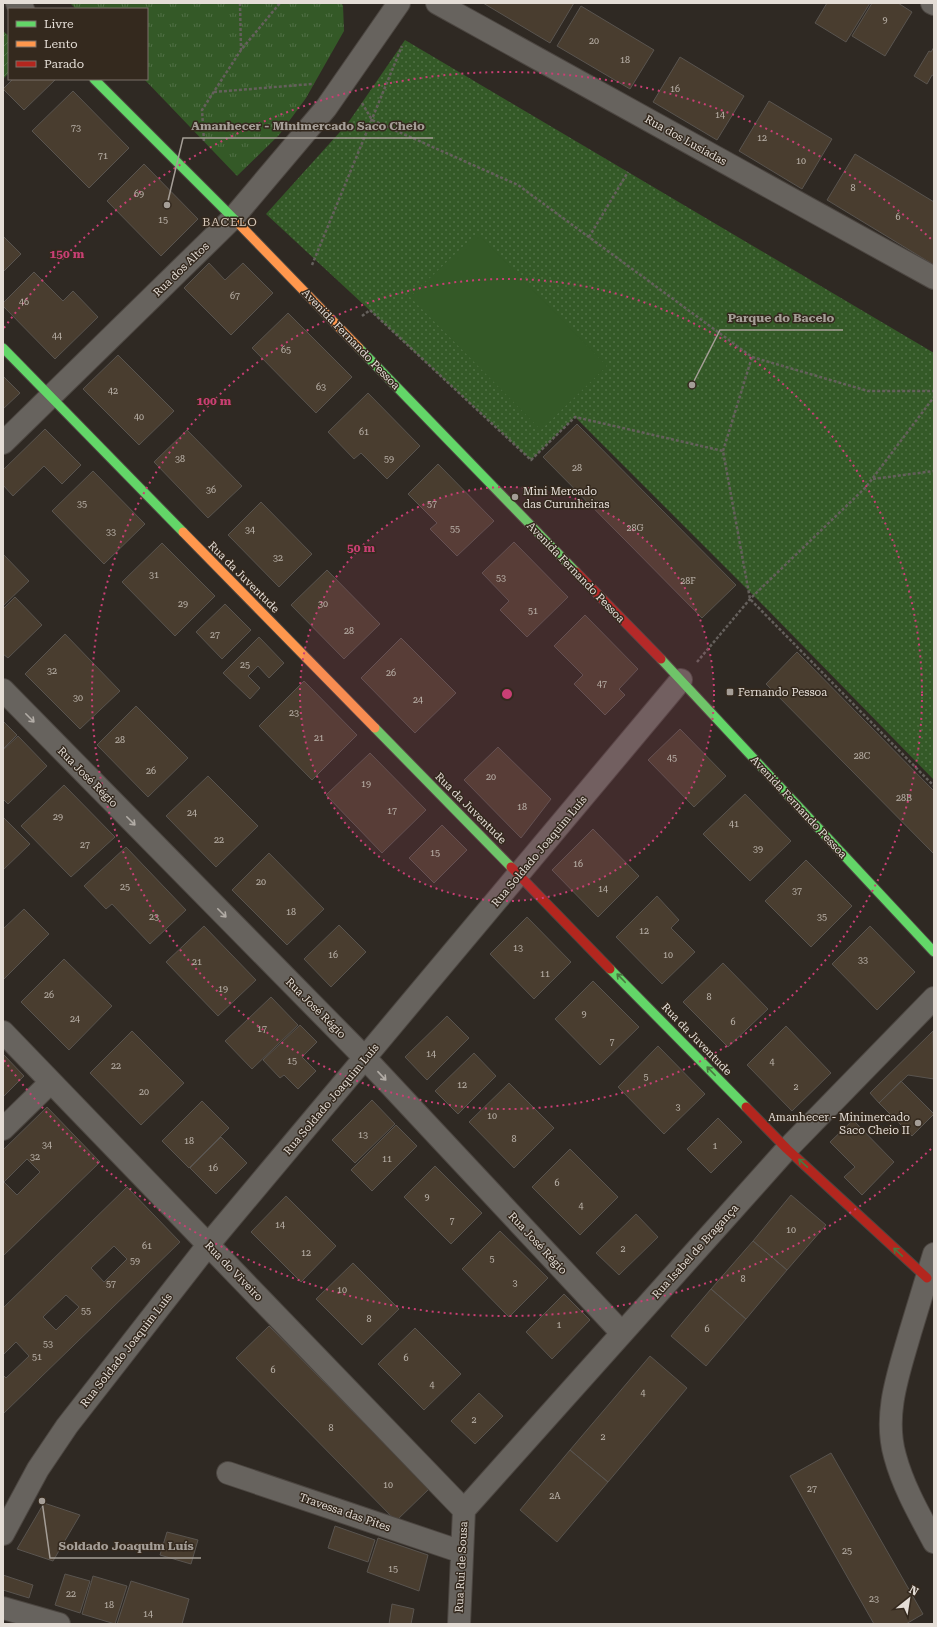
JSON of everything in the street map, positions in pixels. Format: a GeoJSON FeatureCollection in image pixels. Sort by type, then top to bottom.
{"type":"FeatureCollection","features":[{"type":"Feature","properties":{"kind":"street","name":"Rua dos Altos"},"geometry":{"type":"LineString","coordinates":[[3,443],[233,218],[326,108],[399,3]]}},
{"type":"Feature","properties":{"kind":"street","name":"Rua dos Lusíadas"},"geometry":{"type":"LineString","coordinates":[[437,3],[934,278]]}},
{"type":"Feature","properties":{"kind":"street","name":"Avenida Fernando Pessoa"},"geometry":{"type":"LineString","coordinates":[[95,80],[233,218],[681,680],[934,952]]}},
{"type":"Feature","properties":{"kind":"street","name":"Rua da Juventude"},"geometry":{"type":"LineString","coordinates":[[3,348],[787,1149],[927,1278]]}},
{"type":"Feature","properties":{"kind":"street","name":"Rua Soldado Joaquim Luís"},"geometry":{"type":"LineString","coordinates":[[3,1534],[38,1469],[68,1426],[208,1245],[681,680]]}},
{"type":"Feature","properties":{"kind":"street","name":"Rua José Régio"},"geometry":{"type":"LineString","coordinates":[[3,690],[365,1058],[622,1332]]}},
{"type":"Feature","properties":{"kind":"street","name":"Rua Isabel de Bragança"},"geometry":{"type":"LineString","coordinates":[[464,1510],[787,1149],[934,998]]}},
{"type":"Feature","properties":{"kind":"street","name":"Rua do Viveiro"},"geometry":{"type":"LineString","coordinates":[[3,1032],[464,1510]]}},
{"type":"Feature","properties":{"kind":"street"},"geometry":{"type":"LineString","coordinates":[[3,1129],[51,1082]]}},
{"type":"Feature","properties":{"kind":"street"},"geometry":{"type":"LineString","coordinates":[[934,1254],[899,1370],[893,1397],[890,1428],[894,1455],[910,1497],[934,1542]]}},
{"type":"Feature","properties":{"kind":"street","name":"Travessa das Pites"},"geometry":{"type":"LineString","coordinates":[[228,1472],[462,1552]]}},
{"type":"Feature","properties":{"kind":"street","name":"Rua Rui de Sousa"},"geometry":{"type":"LineString","coordinates":[[459,1624],[464,1510]]}},
{"type":"Feature","properties":{"kind":"street"},"geometry":{"type":"LineString","coordinates":[[3,1608],[59,1624]]}},
{"type":"Feature","properties":{"kind":"path"},"geometry":{"type":"LineString","coordinates":[[240,3],[241,50]]}},
{"type":"Feature","properties":{"kind":"path"},"geometry":{"type":"LineString","coordinates":[[204,141],[202,110],[241,50],[280,3]]}},
{"type":"Feature","properties":{"kind":"path"},"geometry":{"type":"LineString","coordinates":[[312,265],[405,40]]}},
{"type":"Feature","properties":{"kind":"path"},"geometry":{"type":"LineString","coordinates":[[213,92],[314,84]]}},
{"type":"Feature","properties":{"kind":"path"},"geometry":{"type":"LineString","coordinates":[[362,103],[372,120],[518,185],[752,357],[868,391],[934,392]]}},
{"type":"Feature","properties":{"kind":"path"},"geometry":{"type":"LineString","coordinates":[[589,237],[628,172]]}},
{"type":"Feature","properties":{"kind":"path"},"geometry":{"type":"LineString","coordinates":[[370,310],[531,460],[575,417],[723,451]]}},
{"type":"Feature","properties":{"kind":"path"},"geometry":{"type":"LineString","coordinates":[[752,357],[723,451],[750,599],[934,786]]}},
{"type":"Feature","properties":{"kind":"path"},"geometry":{"type":"LineString","coordinates":[[681,680],[750,599],[866,487],[934,397]]}},
{"type":"Feature","properties":{"kind":"path"},"geometry":{"type":"LineString","coordinates":[[872,479],[934,471]]}},
{"type":"Feature","properties":{"kind":"green space"},"geometry":{"type":"Polygon","coordinates":[[[70,3],[340,3],[343,5],[344,31],[306,98],[279,135],[237,176],[145,80],[148,80],[148,8],[75,8],[70,3]]]}},
{"type":"Feature","properties":{"kind":"green space"},"geometry":{"type":"Polygon","coordinates":[[[3,31],[8,35],[8,74],[3,79],[3,31]]]}},
{"type":"Feature","properties":{"kind":"green space"},"geometry":{"type":"Polygon","coordinates":[[[405,40],[934,353],[934,780],[758,600],[575,417],[531,460],[266,214],[348,123],[405,40]]]}},
{"type":"Feature","properties":{"kind":"green space"},"geometry":{"type":"Polygon","coordinates":[[[477,233],[607,366],[541,430],[410,297],[477,233]]]}},
{"type":"Feature","properties":{"kind":"building"},"geometry":{"type":"Polygon","coordinates":[[[483,3],[574,3],[550,43],[483,3]]]}},
{"type":"Feature","properties":{"kind":"building"},"geometry":{"type":"Polygon","coordinates":[[[827,3],[870,3],[846,42],[815,23],[827,3]]]}},
{"type":"Feature","properties":{"kind":"building"},"geometry":{"type":"Polygon","coordinates":[[[872,3],[898,3],[912,12],[885,56],[852,36],[872,3]]]}},
{"type":"Feature","properties":{"kind":"building"},"geometry":{"type":"Polygon","coordinates":[[[581,6],[654,50],[630,89],[557,46],[581,6]]]}},
{"type":"Feature","properties":{"kind":"building"},"geometry":{"type":"Polygon","coordinates":[[[934,47],[934,76],[932,75],[927,84],[914,76],[929,51],[931,52],[934,47]]]}},
{"type":"Feature","properties":{"kind":"building"},"geometry":{"type":"Polygon","coordinates":[[[680,57],[744,96],[717,140],[653,102],[680,57]]]}},
{"type":"Feature","properties":{"kind":"building"},"geometry":{"type":"Polygon","coordinates":[[[12,80],[55,80],[24,110],[3,89],[12,80]]]}},
{"type":"Feature","properties":{"kind":"building"},"geometry":{"type":"Polygon","coordinates":[[[73,91],[129,148],[89,188],[32,131],[73,91]]]}},
{"type":"Feature","properties":{"kind":"building"},"geometry":{"type":"Polygon","coordinates":[[[769,101],[832,139],[802,189],[739,151],[769,101]]]}},
{"type":"Feature","properties":{"kind":"building"},"geometry":{"type":"Polygon","coordinates":[[[855,154],[934,202],[934,265],[827,200],[855,154]]]}},
{"type":"Feature","properties":{"kind":"building"},"geometry":{"type":"Polygon","coordinates":[[[144,164],[198,219],[161,256],[107,201],[144,164]]]}},
{"type":"Feature","properties":{"kind":"building"},"geometry":{"type":"Polygon","coordinates":[[[3,236],[21,254],[3,272],[3,236]]]}},
{"type":"Feature","properties":{"kind":"building"},"geometry":{"type":"Polygon","coordinates":[[[209,263],[225,280],[243,263],[273,293],[231,335],[184,288],[209,263]]]}},
{"type":"Feature","properties":{"kind":"building"},"geometry":{"type":"Polygon","coordinates":[[[34,272],[63,301],[73,291],[98,317],[55,359],[3,306],[3,303],[34,272]]]}},
{"type":"Feature","properties":{"kind":"building"},"geometry":{"type":"Polygon","coordinates":[[[288,313],[352,377],[316,413],[252,348],[288,313]]]}},
{"type":"Feature","properties":{"kind":"building"},"geometry":{"type":"Polygon","coordinates":[[[118,355],[174,411],[139,445],[83,389],[118,355]]]}},
{"type":"Feature","properties":{"kind":"building"},"geometry":{"type":"Polygon","coordinates":[[[3,376],[20,393],[3,409],[3,376]]]}},
{"type":"Feature","properties":{"kind":"building"},"geometry":{"type":"Polygon","coordinates":[[[368,393],[420,446],[387,479],[361,453],[354,459],[328,432],[368,393]]]}},
{"type":"Feature","properties":{"kind":"building"},"geometry":{"type":"Polygon","coordinates":[[[577,424],[736,585],[702,618],[543,457],[577,424]]]}},
{"type":"Feature","properties":{"kind":"building"},"geometry":{"type":"Polygon","coordinates":[[[45,429],[81,465],[62,484],[44,466],[13,496],[3,485],[3,470],[45,429]]]}},
{"type":"Feature","properties":{"kind":"building"},"geometry":{"type":"Polygon","coordinates":[[[187,430],[242,486],[208,518],[154,462],[187,430]]]}},
{"type":"Feature","properties":{"kind":"building"},"geometry":{"type":"Polygon","coordinates":[[[438,464],[494,521],[457,556],[430,529],[437,523],[408,494],[438,464]]]}},
{"type":"Feature","properties":{"kind":"building"},"geometry":{"type":"Polygon","coordinates":[[[93,471],[145,524],[104,564],[52,511],[93,471]]]}},
{"type":"Feature","properties":{"kind":"building"},"geometry":{"type":"Polygon","coordinates":[[[261,502],[312,554],[279,587],[228,535],[261,502]]]}},
{"type":"Feature","properties":{"kind":"building"},"geometry":{"type":"Polygon","coordinates":[[[514,542],[568,597],[527,637],[500,610],[509,601],[482,573],[514,542]]]}},
{"type":"Feature","properties":{"kind":"building"},"geometry":{"type":"Polygon","coordinates":[[[162,543],[215,596],[175,636],[122,582],[162,543]]]}},
{"type":"Feature","properties":{"kind":"building"},"geometry":{"type":"Polygon","coordinates":[[[3,554],[29,581],[3,606],[3,554]]]}},
{"type":"Feature","properties":{"kind":"building"},"geometry":{"type":"Polygon","coordinates":[[[327,570],[380,624],[344,659],[291,605],[327,570]]]}},
{"type":"Feature","properties":{"kind":"building"},"geometry":{"type":"Polygon","coordinates":[[[15,597],[42,625],[8,658],[3,654],[3,609],[15,597]]]}},
{"type":"Feature","properties":{"kind":"building"},"geometry":{"type":"Polygon","coordinates":[[[225,604],[251,630],[222,659],[196,632],[225,604]]]}},
{"type":"Feature","properties":{"kind":"building"},"geometry":{"type":"Polygon","coordinates":[[[585,615],[638,669],[619,689],[625,695],[605,715],[574,684],[583,675],[554,646],[585,615]]]}},
{"type":"Feature","properties":{"kind":"building"},"geometry":{"type":"Polygon","coordinates":[[[65,634],[120,691],[80,729],[25,674],[65,634]]]}},
{"type":"Feature","properties":{"kind":"building"},"geometry":{"type":"Polygon","coordinates":[[[259,637],[284,663],[269,678],[258,666],[248,676],[260,688],[250,699],[223,673],[259,637]]]}},
{"type":"Feature","properties":{"kind":"building"},"geometry":{"type":"Polygon","coordinates":[[[401,638],[456,693],[415,733],[361,678],[401,638]]]}},
{"type":"Feature","properties":{"kind":"building"},"geometry":{"type":"Polygon","coordinates":[[[797,652],[934,791],[934,854],[766,684],[797,652]]]}},
{"type":"Feature","properties":{"kind":"building"},"geometry":{"type":"Polygon","coordinates":[[[304,681],[357,735],[312,780],[259,726],[304,681]]]}},
{"type":"Feature","properties":{"kind":"building"},"geometry":{"type":"Polygon","coordinates":[[[136,706],[188,758],[148,797],[97,745],[136,706]]]}},
{"type":"Feature","properties":{"kind":"building"},"geometry":{"type":"Polygon","coordinates":[[[3,721],[17,735],[3,749],[3,721]]]}},
{"type":"Feature","properties":{"kind":"building"},"geometry":{"type":"Polygon","coordinates":[[[680,729],[726,776],[694,807],[648,760],[680,729]]]}},
{"type":"Feature","properties":{"kind":"building"},"geometry":{"type":"Polygon","coordinates":[[[18,736],[47,766],[8,804],[3,799],[3,750],[18,736]]]}},
{"type":"Feature","properties":{"kind":"building"},"geometry":{"type":"Polygon","coordinates":[[[498,747],[551,799],[521,838],[464,780],[498,747]]]}},
{"type":"Feature","properties":{"kind":"building"},"geometry":{"type":"Polygon","coordinates":[[[370,753],[426,810],[382,853],[326,795],[370,753]]]}},
{"type":"Feature","properties":{"kind":"building"},"geometry":{"type":"Polygon","coordinates":[[[208,776],[258,826],[216,867],[166,816],[208,776]]]}},
{"type":"Feature","properties":{"kind":"building"},"geometry":{"type":"Polygon","coordinates":[[[64,785],[115,837],[71,877],[21,826],[64,785]]]}},
{"type":"Feature","properties":{"kind":"building"},"geometry":{"type":"Polygon","coordinates":[[[745,794],[791,841],[750,881],[703,834],[745,794]]]}},
{"type":"Feature","properties":{"kind":"building"},"geometry":{"type":"Polygon","coordinates":[[[3,817],[30,844],[3,870],[3,817]]]}},
{"type":"Feature","properties":{"kind":"building"},"geometry":{"type":"Polygon","coordinates":[[[442,825],[467,850],[434,883],[409,858],[442,825]]]}},
{"type":"Feature","properties":{"kind":"building"},"geometry":{"type":"Polygon","coordinates":[[[593,829],[639,876],[598,917],[552,870],[593,829]]]}},
{"type":"Feature","properties":{"kind":"building"},"geometry":{"type":"Polygon","coordinates":[[[126,847],[186,910],[150,944],[112,904],[106,909],[84,886],[126,847]]]}},
{"type":"Feature","properties":{"kind":"building"},"geometry":{"type":"Polygon","coordinates":[[[269,853],[324,909],[287,945],[232,890],[269,853]]]}},
{"type":"Feature","properties":{"kind":"building"},"geometry":{"type":"Polygon","coordinates":[[[806,860],[852,906],[811,947],[765,901],[806,860]]]}},
{"type":"Feature","properties":{"kind":"building"},"geometry":{"type":"Polygon","coordinates":[[[657,896],[679,920],[671,928],[695,952],[662,984],[616,937],[657,896]]]}},
{"type":"Feature","properties":{"kind":"building"},"geometry":{"type":"Polygon","coordinates":[[[24,909],[49,934],[3,980],[3,929],[24,909]]]}},
{"type":"Feature","properties":{"kind":"building"},"geometry":{"type":"Polygon","coordinates":[[[527,917],[571,962],[534,999],[490,954],[527,917]]]}},
{"type":"Feature","properties":{"kind":"building"},"geometry":{"type":"Polygon","coordinates":[[[339,925],[366,952],[331,987],[304,959],[339,925]]]}},
{"type":"Feature","properties":{"kind":"building"},"geometry":{"type":"Polygon","coordinates":[[[204,926],[256,980],[218,1016],[166,962],[204,926]]]}},
{"type":"Feature","properties":{"kind":"building"},"geometry":{"type":"Polygon","coordinates":[[[870,926],[915,972],[877,1010],[832,964],[870,926]]]}},
{"type":"Feature","properties":{"kind":"building"},"geometry":{"type":"Polygon","coordinates":[[[64,959],[112,1006],[69,1050],[21,1002],[64,959]]]}},
{"type":"Feature","properties":{"kind":"building"},"geometry":{"type":"Polygon","coordinates":[[[723,963],[768,1009],[728,1047],[683,1002],[723,963]]]}},
{"type":"Feature","properties":{"kind":"building"},"geometry":{"type":"Polygon","coordinates":[[[593,981],[639,1027],[600,1065],[555,1019],[593,981]]]}},
{"type":"Feature","properties":{"kind":"building"},"geometry":{"type":"Polygon","coordinates":[[[271,997],[298,1025],[252,1069],[225,1041],[271,997]]]}},
{"type":"Feature","properties":{"kind":"building"},"geometry":{"type":"Polygon","coordinates":[[[447,1016],[469,1038],[427,1080],[405,1057],[447,1016]]]}},
{"type":"Feature","properties":{"kind":"building"},"geometry":{"type":"Polygon","coordinates":[[[300,1025],[317,1042],[302,1057],[316,1071],[298,1089],[284,1075],[280,1078],[263,1060],[300,1025]]]}},
{"type":"Feature","properties":{"kind":"building"},"geometry":{"type":"Polygon","coordinates":[[[786,1026],[831,1073],[792,1111],[747,1065],[786,1026]]]}},
{"type":"Feature","properties":{"kind":"building"},"geometry":{"type":"Polygon","coordinates":[[[132,1031],[184,1083],[141,1125],[90,1073],[132,1031]]]}},
{"type":"Feature","properties":{"kind":"building"},"geometry":{"type":"Polygon","coordinates":[[[933,1031],[934,1079],[908,1075],[879,1103],[870,1093],[933,1031]]]}},
{"type":"Feature","properties":{"kind":"building"},"geometry":{"type":"Polygon","coordinates":[[[658,1046],[705,1094],[664,1134],[618,1087],[658,1046]]]}},
{"type":"Feature","properties":{"kind":"building"},"geometry":{"type":"Polygon","coordinates":[[[474,1053],[496,1076],[458,1114],[435,1091],[474,1053]]]}},
{"type":"Feature","properties":{"kind":"building"},"geometry":{"type":"Polygon","coordinates":[[[3,1054],[24,1076],[3,1097],[3,1054]]]}},
{"type":"Feature","properties":{"kind":"building"},"geometry":{"type":"Polygon","coordinates":[[[901,1081],[934,1114],[912,1136],[879,1103],[901,1081]]]}},
{"type":"Feature","properties":{"kind":"building"},"geometry":{"type":"Polygon","coordinates":[[[509,1083],[554,1128],[514,1168],[469,1122],[509,1083]]]}},
{"type":"Feature","properties":{"kind":"building"},"geometry":{"type":"Polygon","coordinates":[[[372,1100],[395,1124],[355,1163],[332,1140],[372,1100]]]}},
{"type":"Feature","properties":{"kind":"building"},"geometry":{"type":"Polygon","coordinates":[[[202,1101],[229,1128],[189,1168],[162,1141],[202,1101]]]}},
{"type":"Feature","properties":{"kind":"building"},"geometry":{"type":"Polygon","coordinates":[[[47,1107],[100,1162],[3,1256],[3,1150],[47,1107]],[[27,1159],[4,1182],[17,1195],[40,1172],[27,1159]]]}},
{"type":"Feature","properties":{"kind":"building"},"geometry":{"type":"Polygon","coordinates":[[[718,1118],[742,1142],[711,1173],[687,1149],[718,1118]]]}},
{"type":"Feature","properties":{"kind":"building"},"geometry":{"type":"Polygon","coordinates":[[[853,1120],[894,1162],[862,1195],[844,1177],[855,1167],[830,1142],[853,1120]]]}},
{"type":"Feature","properties":{"kind":"building"},"geometry":{"type":"Polygon","coordinates":[[[396,1125],[417,1146],[372,1191],[351,1170],[396,1125]]]}},
{"type":"Feature","properties":{"kind":"building"},"geometry":{"type":"Polygon","coordinates":[[[221,1137],[247,1163],[216,1194],[190,1168],[221,1137]]]}},
{"type":"Feature","properties":{"kind":"building"},"geometry":{"type":"Polygon","coordinates":[[[570,1149],[618,1197],[580,1235],[532,1187],[570,1149]]]}},
{"type":"Feature","properties":{"kind":"building"},"geometry":{"type":"Polygon","coordinates":[[[435,1166],[482,1213],[451,1244],[404,1197],[435,1166]]]}},
{"type":"Feature","properties":{"kind":"building"},"geometry":{"type":"Polygon","coordinates":[[[127,1187],[180,1242],[3,1414],[3,1375],[6,1378],[29,1356],[16,1342],[3,1355],[3,1308],[127,1187]],[[114,1246],[91,1268],[104,1282],[127,1259],[114,1246]],[[66,1295],[43,1317],[56,1330],[79,1307],[66,1295]]]}},
{"type":"Feature","properties":{"kind":"building"},"geometry":{"type":"Polygon","coordinates":[[[791,1195],[826,1225],[787,1270],[753,1241],[791,1195]]]}},
{"type":"Feature","properties":{"kind":"building"},"geometry":{"type":"Polygon","coordinates":[[[286,1196],[336,1246],[301,1282],[251,1232],[286,1196]]]}},
{"type":"Feature","properties":{"kind":"building"},"geometry":{"type":"Polygon","coordinates":[[[636,1214],[658,1237],[619,1275],[596,1253],[636,1214]]]}},
{"type":"Feature","properties":{"kind":"building"},"geometry":{"type":"Polygon","coordinates":[[[500,1231],[548,1278],[509,1317],[462,1269],[500,1231]]]}},
{"type":"Feature","properties":{"kind":"building"},"geometry":{"type":"Polygon","coordinates":[[[753,1241],[787,1270],[746,1319],[711,1289],[753,1241]]]}},
{"type":"Feature","properties":{"kind":"building"},"geometry":{"type":"Polygon","coordinates":[[[353,1263],[399,1309],[362,1345],[316,1299],[353,1263]]]}},
{"type":"Feature","properties":{"kind":"building"},"geometry":{"type":"Polygon","coordinates":[[[711,1289],[746,1319],[706,1366],[671,1336],[711,1289]]]}},
{"type":"Feature","properties":{"kind":"building"},"geometry":{"type":"Polygon","coordinates":[[[564,1294],[590,1320],[552,1359],[526,1332],[564,1294]]]}},
{"type":"Feature","properties":{"kind":"building"},"geometry":{"type":"Polygon","coordinates":[[[269,1326],[429,1489],[396,1521],[236,1358],[269,1326]]]}},
{"type":"Feature","properties":{"kind":"building"},"geometry":{"type":"Polygon","coordinates":[[[415,1328],[461,1374],[424,1410],[378,1364],[415,1328]]]}},
{"type":"Feature","properties":{"kind":"building"},"geometry":{"type":"Polygon","coordinates":[[[650,1356],[687,1388],[608,1482],[570,1450],[650,1356]]]}},
{"type":"Feature","properties":{"kind":"building"},"geometry":{"type":"Polygon","coordinates":[[[479,1393],[503,1416],[475,1444],[451,1421],[479,1393]]]}},
{"type":"Feature","properties":{"kind":"building"},"geometry":{"type":"Polygon","coordinates":[[[570,1450],[608,1482],[557,1542],[520,1510],[570,1450]]]}},
{"type":"Feature","properties":{"kind":"building"},"geometry":{"type":"Polygon","coordinates":[[[831,1453],[923,1614],[906,1624],[874,1624],[790,1476],[831,1453]]]}},
{"type":"Feature","properties":{"kind":"building"},"geometry":{"type":"Polygon","coordinates":[[[44,1503],[80,1515],[53,1561],[17,1549],[44,1503]]]}},
{"type":"Feature","properties":{"kind":"building"},"geometry":{"type":"Polygon","coordinates":[[[335,1526],[375,1540],[368,1562],[328,1548],[335,1526]]]}},
{"type":"Feature","properties":{"kind":"building"},"geometry":{"type":"Polygon","coordinates":[[[167,1532],[198,1540],[191,1564],[160,1555],[167,1532]]]}},
{"type":"Feature","properties":{"kind":"building"},"geometry":{"type":"Polygon","coordinates":[[[378,1538],[428,1555],[419,1591],[367,1572],[378,1538]]]}},
{"type":"Feature","properties":{"kind":"building"},"geometry":{"type":"Polygon","coordinates":[[[65,1574],[90,1581],[80,1613],[55,1605],[65,1574]]]}},
{"type":"Feature","properties":{"kind":"building"},"geometry":{"type":"Polygon","coordinates":[[[3,1575],[33,1585],[29,1598],[3,1590],[3,1575]]]}},
{"type":"Feature","properties":{"kind":"building"},"geometry":{"type":"Polygon","coordinates":[[[93,1576],[127,1586],[115,1624],[82,1614],[93,1576]]]}},
{"type":"Feature","properties":{"kind":"building"},"geometry":{"type":"Polygon","coordinates":[[[131,1581],[189,1599],[182,1624],[117,1624],[131,1581]]]}},
{"type":"Feature","properties":{"kind":"building"},"geometry":{"type":"Polygon","coordinates":[[[392,1604],[414,1609],[411,1624],[389,1624],[392,1604]]]}},
{"type":"Feature","properties":{"kind":"traffic: fast"},"geometry":{"type":"LineString","coordinates":[[95,80],[239,224]]}},
{"type":"Feature","properties":{"kind":"traffic: fast"},"geometry":{"type":"LineString","coordinates":[[3,348],[183,532]]}},
{"type":"Feature","properties":{"kind":"traffic: fast"},"geometry":{"type":"LineString","coordinates":[[359,348],[576,572]]}},
{"type":"Feature","properties":{"kind":"traffic: fast"},"geometry":{"type":"LineString","coordinates":[[661,659],[934,952]]}},
{"type":"Feature","properties":{"kind":"traffic: fast"},"geometry":{"type":"LineString","coordinates":[[375,728],[511,867]]}},
{"type":"Feature","properties":{"kind":"traffic: fast"},"geometry":{"type":"LineString","coordinates":[[610,969],[746,1107]]}},
{"type":"Feature","properties":{"kind":"traffic: slow"},"geometry":{"type":"LineString","coordinates":[[239,224],[359,348]]}},
{"type":"Feature","properties":{"kind":"traffic: slow"},"geometry":{"type":"LineString","coordinates":[[183,532],[375,728]]}},
{"type":"Feature","properties":{"kind":"traffic: jam"},"geometry":{"type":"LineString","coordinates":[[576,572],[661,659]]}},
{"type":"Feature","properties":{"kind":"traffic: jam"},"geometry":{"type":"LineString","coordinates":[[511,867],[610,969]]}},
{"type":"Feature","properties":{"kind":"traffic: jam"},"geometry":{"type":"LineString","coordinates":[[746,1107],[787,1149],[927,1278]]}},
{"type":"Feature","properties":{"kind":"place","name":"Amanhecer - Minimercado Saco Cheio"},"geometry":{"type":"Point","coordinates":[167,205]}},
{"type":"Feature","properties":{"kind":"place","name":"Parque do Bacelo"},"geometry":{"type":"Point","coordinates":[692,385]}},
{"type":"Feature","properties":{"kind":"place","name":"Mini Mercado das Curunheiras"},"geometry":{"type":"Point","coordinates":[515,497]}},
{"type":"Feature","properties":{"kind":"place","name":"Fernando Pessoa"},"geometry":{"type":"Point","coordinates":[730,692]}},
{"type":"Feature","properties":{"kind":"place","name":"Amanhecer - Minimercado Saco Cheio II"},"geometry":{"type":"Point","coordinates":[918,1123]}},
{"type":"Feature","properties":{"kind":"place","name":"Soldado Joaquim Luís"},"geometry":{"type":"Point","coordinates":[42,1501]}},
{"type":"Feature","properties":{"kind":"district","name":"BACELO"},"geometry":{"type":"Point","coordinates":[230,222]}}]}
